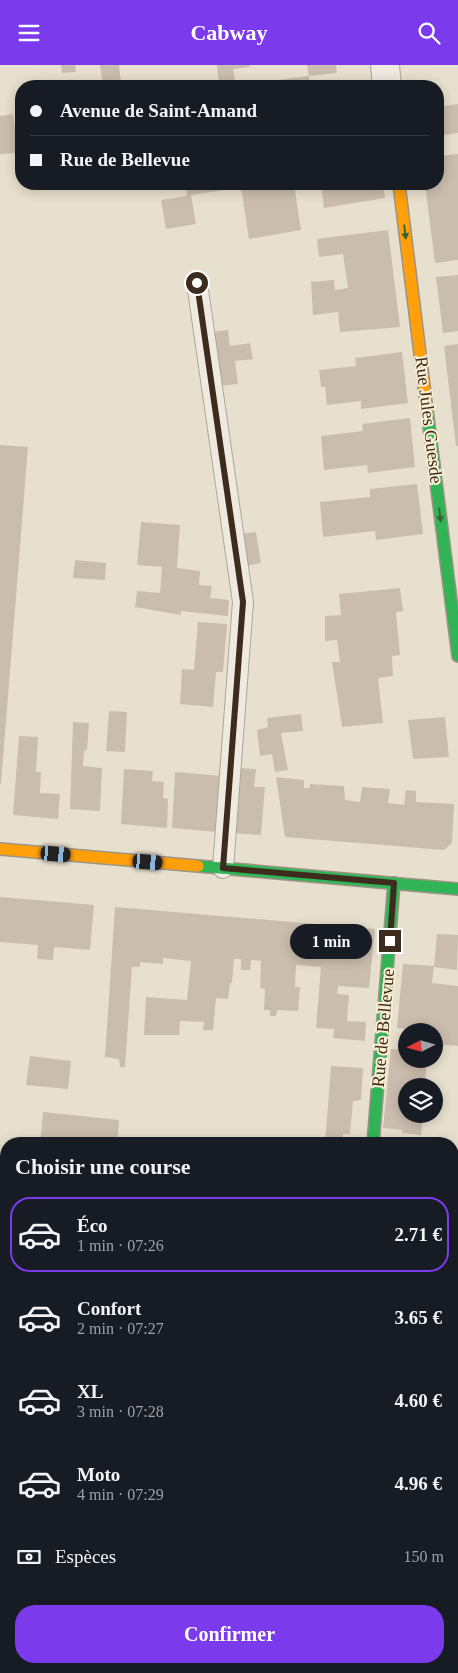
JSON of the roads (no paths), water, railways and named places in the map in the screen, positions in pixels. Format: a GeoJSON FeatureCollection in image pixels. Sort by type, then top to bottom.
{"type":"FeatureCollection","features":[{"type":"Feature","properties":{"kind":"street"},"geometry":{"type":"LineString","coordinates":[[385,65],[386,80]]}},
{"type":"Feature","properties":{"kind":"street","name":"Rue Jules Guesde"},"geometry":{"type":"LineString","coordinates":[[400,190],[458,656]]}},
{"type":"Feature","properties":{"kind":"street"},"geometry":{"type":"LineString","coordinates":[[0,849],[458,889]]}},
{"type":"Feature","properties":{"kind":"street","name":"Rue de Bellevue"},"geometry":{"type":"LineString","coordinates":[[375,1137],[394,883]]}},
{"type":"Feature","properties":{"kind":"lane"},"geometry":{"type":"LineString","coordinates":[[197,283],[243,602],[223,868]]}}]}
